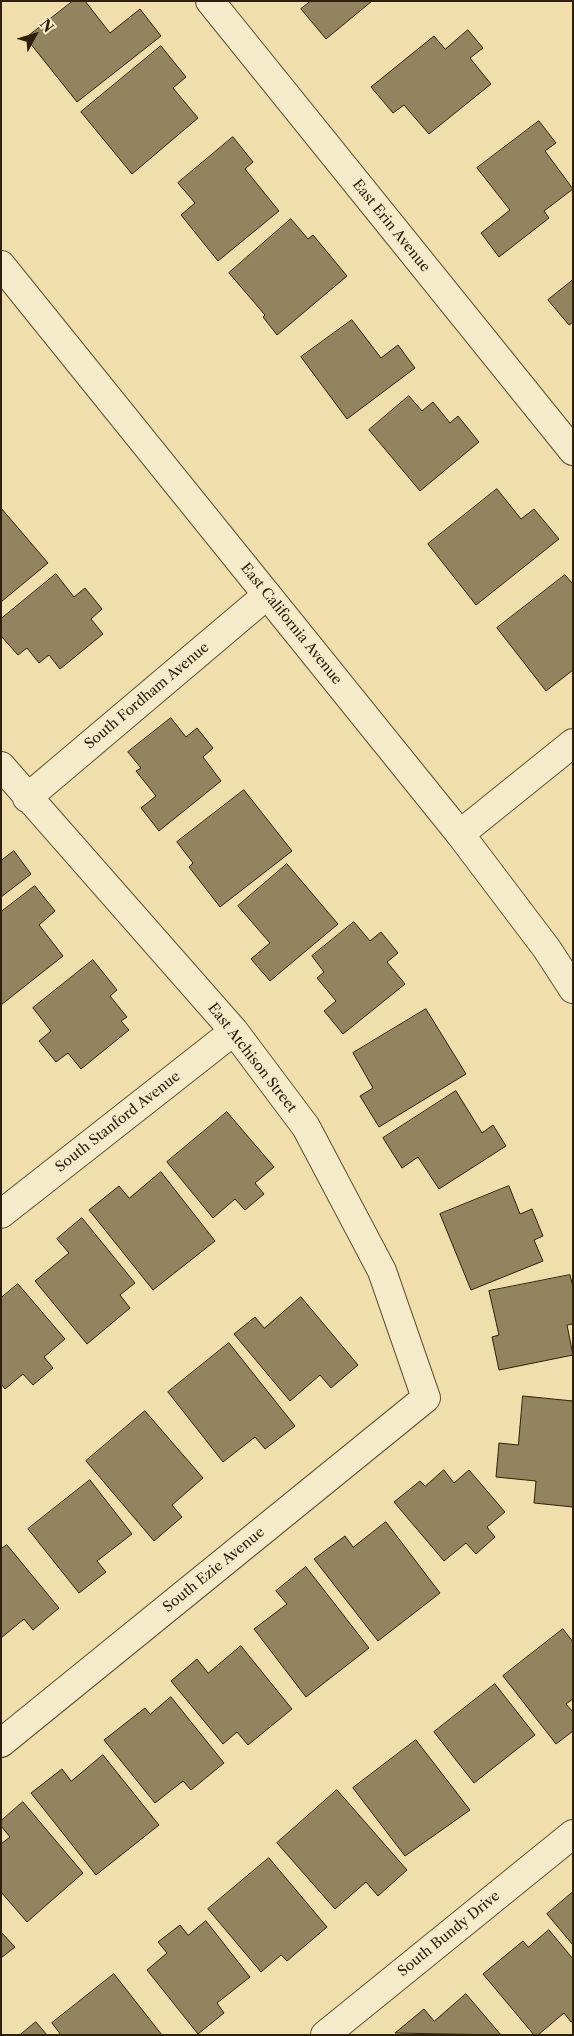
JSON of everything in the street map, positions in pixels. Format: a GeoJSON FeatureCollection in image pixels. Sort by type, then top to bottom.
{"type":"FeatureCollection","features":[{"type":"Feature","properties":{"kind":"street","name":"East Erin Avenue"},"geometry":{"type":"LineString","coordinates":[[210,1],[573,451]]}},
{"type":"Feature","properties":{"kind":"street","name":"East California Avenue"},"geometry":{"type":"LineString","coordinates":[[1,265],[460,834],[547,949],[573,989]]}},
{"type":"Feature","properties":{"kind":"street","name":"South Fordham Avenue"},"geometry":{"type":"LineString","coordinates":[[27,798],[267,595]]}},
{"type":"Feature","properties":{"kind":"street"},"geometry":{"type":"LineString","coordinates":[[460,834],[573,744]]}},
{"type":"Feature","properties":{"kind":"street","name":"East Atchison Street"},"geometry":{"type":"LineString","coordinates":[[1,766],[27,798],[234,1031],[306,1127],[382,1271],[426,1398]]}},
{"type":"Feature","properties":{"kind":"street","name":"South Stanford Avenue"},"geometry":{"type":"LineString","coordinates":[[1,1214],[234,1031]]}},
{"type":"Feature","properties":{"kind":"street","name":"South Ezie Avenue"},"geometry":{"type":"LineString","coordinates":[[1,1743],[426,1398]]}},
{"type":"Feature","properties":{"kind":"street","name":"South Bundy Drive"},"geometry":{"type":"LineString","coordinates":[[325,2035],[573,1834]]}},
{"type":"Feature","properties":{"kind":"building"},"geometry":{"type":"Polygon","coordinates":[[[73,1],[85,1],[110,33],[140,9],[161,36],[77,102],[26,38],[73,1]]]}},
{"type":"Feature","properties":{"kind":"building"},"geometry":{"type":"Polygon","coordinates":[[[311,1],[372,1],[326,39],[301,9],[311,1]]]}},
{"type":"Feature","properties":{"kind":"building"},"geometry":{"type":"Polygon","coordinates":[[[468,30],[483,48],[470,58],[491,84],[429,134],[404,105],[393,113],[371,87],[434,36],[445,49],[468,30]]]}},
{"type":"Feature","properties":{"kind":"building"},"geometry":{"type":"Polygon","coordinates":[[[161,46],[186,77],[173,88],[198,118],[132,174],[81,112],[161,46]]]}},
{"type":"Feature","properties":{"kind":"building"},"geometry":{"type":"Polygon","coordinates":[[[539,121],[556,143],[545,151],[573,189],[544,211],[549,218],[499,257],[481,233],[510,210],[477,168],[539,121]]]}},
{"type":"Feature","properties":{"kind":"building"},"geometry":{"type":"Polygon","coordinates":[[[233,137],[253,162],[245,169],[279,211],[218,261],[181,215],[195,203],[178,183],[233,137]]]}},
{"type":"Feature","properties":{"kind":"building"},"geometry":{"type":"Polygon","coordinates":[[[291,219],[308,239],[313,235],[347,276],[277,335],[263,317],[265,315],[229,273],[291,219]]]}},
{"type":"Feature","properties":{"kind":"building"},"geometry":{"type":"Polygon","coordinates":[[[573,280],[573,322],[569,325],[548,300],[573,280]]]}},
{"type":"Feature","properties":{"kind":"building"},"geometry":{"type":"Polygon","coordinates":[[[352,320],[381,358],[398,345],[415,368],[347,419],[301,357],[352,320]]]}},
{"type":"Feature","properties":{"kind":"building"},"geometry":{"type":"Polygon","coordinates":[[[409,396],[422,411],[433,402],[450,423],[458,416],[479,442],[420,491],[369,430],[409,396]]]}},
{"type":"Feature","properties":{"kind":"building"},"geometry":{"type":"Polygon","coordinates":[[[497,489],[521,519],[534,509],[559,539],[476,605],[428,544],[497,489]]]}},
{"type":"Feature","properties":{"kind":"building"},"geometry":{"type":"Polygon","coordinates":[[[1,508],[48,563],[1,602],[1,508]]]}},
{"type":"Feature","properties":{"kind":"building"},"geometry":{"type":"Polygon","coordinates":[[[56,574],[74,597],[85,588],[102,609],[91,619],[103,634],[60,669],[49,655],[39,663],[27,648],[18,655],[1,636],[1,619],[56,574]]]}},
{"type":"Feature","properties":{"kind":"building"},"geometry":{"type":"Polygon","coordinates":[[[565,575],[573,584],[573,670],[546,691],[497,628],[565,575]]]}},
{"type":"Feature","properties":{"kind":"building"},"geometry":{"type":"Polygon","coordinates":[[[171,718],[186,737],[197,728],[213,748],[203,757],[221,781],[159,831],[141,808],[156,796],[136,771],[141,768],[128,752],[171,718]]]}},
{"type":"Feature","properties":{"kind":"building"},"geometry":{"type":"Polygon","coordinates":[[[244,790],[292,851],[220,907],[189,867],[193,863],[177,842],[244,790]]]}},
{"type":"Feature","properties":{"kind":"building"},"geometry":{"type":"Polygon","coordinates":[[[14,851],[31,874],[1,897],[1,861],[14,851]]]}},
{"type":"Feature","properties":{"kind":"building"},"geometry":{"type":"Polygon","coordinates":[[[287,864],[338,924],[270,981],[251,959],[270,943],[238,906],[287,864]]]}},
{"type":"Feature","properties":{"kind":"building"},"geometry":{"type":"Polygon","coordinates":[[[35,886],[55,911],[39,925],[63,956],[1,1005],[1,912],[35,886]]]}},
{"type":"Feature","properties":{"kind":"building"},"geometry":{"type":"Polygon","coordinates":[[[354,922],[370,941],[381,932],[398,953],[387,962],[405,984],[343,1034],[324,1011],[336,1001],[317,978],[324,972],[312,956],[354,922]]]}},
{"type":"Feature","properties":{"kind":"building"},"geometry":{"type":"Polygon","coordinates":[[[93,960],[117,990],[110,996],[127,1017],[121,1021],[129,1030],[81,1069],[68,1053],[56,1062],[39,1041],[51,1031],[33,1008],[93,960]]]}},
{"type":"Feature","properties":{"kind":"building"},"geometry":{"type":"Polygon","coordinates":[[[426,1009],[466,1074],[379,1127],[360,1096],[373,1088],[353,1053],[426,1009]]]}},
{"type":"Feature","properties":{"kind":"building"},"geometry":{"type":"Polygon","coordinates":[[[456,1091],[482,1133],[493,1125],[506,1146],[439,1189],[418,1157],[402,1168],[383,1138],[456,1091]]]}},
{"type":"Feature","properties":{"kind":"building"},"geometry":{"type":"Polygon","coordinates":[[[227,1112],[274,1167],[255,1183],[264,1194],[245,1210],[235,1199],[213,1218],[167,1162],[227,1112]]]}},
{"type":"Feature","properties":{"kind":"building"},"geometry":{"type":"Polygon","coordinates":[[[161,1172],[215,1241],[153,1290],[89,1210],[119,1186],[129,1198],[161,1172]]]}},
{"type":"Feature","properties":{"kind":"building"},"geometry":{"type":"Polygon","coordinates":[[[509,1186],[520,1214],[532,1209],[543,1236],[534,1240],[543,1261],[471,1290],[440,1214],[509,1186]]]}},
{"type":"Feature","properties":{"kind":"building"},"geometry":{"type":"Polygon","coordinates":[[[82,1218],[135,1283],[120,1295],[130,1308],[87,1344],[35,1281],[69,1253],[57,1239],[82,1218]]]}},
{"type":"Feature","properties":{"kind":"building"},"geometry":{"type":"Polygon","coordinates":[[[570,1275],[573,1287],[573,1324],[567,1325],[573,1355],[499,1370],[492,1337],[499,1335],[489,1291],[570,1275]]]}},
{"type":"Feature","properties":{"kind":"building"},"geometry":{"type":"Polygon","coordinates":[[[18,1284],[65,1339],[44,1357],[53,1368],[33,1385],[23,1374],[5,1389],[1,1384],[1,1298],[18,1284]]]}},
{"type":"Feature","properties":{"kind":"building"},"geometry":{"type":"Polygon","coordinates":[[[301,1297],[358,1365],[331,1388],[320,1375],[290,1401],[234,1334],[255,1317],[264,1328],[301,1297]]]}},
{"type":"Feature","properties":{"kind":"building"},"geometry":{"type":"Polygon","coordinates":[[[229,1343],[295,1426],[265,1449],[255,1437],[223,1462],[168,1392],[229,1343]]]}},
{"type":"Feature","properties":{"kind":"building"},"geometry":{"type":"Polygon","coordinates":[[[523,1396],[573,1401],[573,1507],[534,1503],[536,1481],[496,1477],[499,1443],[518,1445],[523,1396]]]}},
{"type":"Feature","properties":{"kind":"building"},"geometry":{"type":"Polygon","coordinates":[[[145,1411],[203,1478],[172,1505],[182,1517],[154,1541],[86,1461],[145,1411]]]}},
{"type":"Feature","properties":{"kind":"building"},"geometry":{"type":"Polygon","coordinates":[[[444,1470],[454,1483],[469,1470],[505,1512],[487,1527],[495,1537],[476,1554],[466,1543],[444,1561],[394,1502],[420,1481],[425,1486],[444,1470]]]}},
{"type":"Feature","properties":{"kind":"building"},"geometry":{"type":"Polygon","coordinates":[[[90,1480],[132,1534],[97,1561],[106,1572],[79,1593],[28,1529],[90,1480]]]}},
{"type":"Feature","properties":{"kind":"building"},"geometry":{"type":"Polygon","coordinates":[[[386,1522],[440,1593],[378,1641],[314,1559],[345,1536],[353,1547],[386,1522]]]}},
{"type":"Feature","properties":{"kind":"building"},"geometry":{"type":"Polygon","coordinates":[[[7,1545],[59,1608],[33,1630],[24,1619],[1,1638],[1,1549],[7,1545]]]}},
{"type":"Feature","properties":{"kind":"building"},"geometry":{"type":"Polygon","coordinates":[[[306,1567],[369,1648],[306,1697],[254,1629],[287,1604],[276,1591],[306,1567]]]}},
{"type":"Feature","properties":{"kind":"building"},"geometry":{"type":"Polygon","coordinates":[[[563,1629],[573,1642],[573,1699],[566,1704],[573,1712],[573,1731],[556,1744],[503,1676],[563,1629]]]}},
{"type":"Feature","properties":{"kind":"building"},"geometry":{"type":"Polygon","coordinates":[[[241,1646],[292,1709],[248,1745],[237,1732],[223,1744],[171,1681],[197,1659],[208,1673],[241,1646]]]}},
{"type":"Feature","properties":{"kind":"building"},"geometry":{"type":"Polygon","coordinates":[[[495,1684],[535,1735],[474,1783],[434,1732],[495,1684]]]}},
{"type":"Feature","properties":{"kind":"building"},"geometry":{"type":"Polygon","coordinates":[[[171,1697],[224,1763],[191,1790],[183,1781],[155,1803],[104,1740],[145,1708],[150,1714],[171,1697]]]}},
{"type":"Feature","properties":{"kind":"building"},"geometry":{"type":"Polygon","coordinates":[[[416,1740],[470,1810],[405,1856],[353,1788],[416,1740]]]}},
{"type":"Feature","properties":{"kind":"building"},"geometry":{"type":"Polygon","coordinates":[[[103,1755],[159,1825],[96,1875],[31,1793],[62,1769],[71,1781],[103,1755]]]}},
{"type":"Feature","properties":{"kind":"building"},"geometry":{"type":"Polygon","coordinates":[[[337,1790],[407,1870],[378,1896],[366,1882],[335,1909],[277,1843],[337,1790]]]}},
{"type":"Feature","properties":{"kind":"building"},"geometry":{"type":"Polygon","coordinates":[[[23,1802],[83,1873],[27,1922],[1,1892],[1,1844],[10,1837],[1,1826],[1,1821],[23,1802]]]}},
{"type":"Feature","properties":{"kind":"building"},"geometry":{"type":"Polygon","coordinates":[[[269,1858],[327,1927],[287,1961],[281,1955],[261,1972],[208,1909],[269,1858]]]}},
{"type":"Feature","properties":{"kind":"building"},"geometry":{"type":"Polygon","coordinates":[[[573,1892],[573,1945],[547,1914],[573,1892]]]}},
{"type":"Feature","properties":{"kind":"building"},"geometry":{"type":"Polygon","coordinates":[[[206,1921],[250,1977],[217,2003],[224,2013],[198,2034],[147,1970],[167,1953],[158,1942],[180,1925],[188,1935],[206,1921]]]}},
{"type":"Feature","properties":{"kind":"building"},"geometry":{"type":"Polygon","coordinates":[[[549,1930],[573,1959],[573,2021],[571,2022],[564,2013],[538,2035],[534,2035],[483,1974],[523,1941],[528,1947],[549,1930]]]}},
{"type":"Feature","properties":{"kind":"building"},"geometry":{"type":"Polygon","coordinates":[[[1,1932],[15,1947],[1,1958],[1,1932]]]}},
{"type":"Feature","properties":{"kind":"building"},"geometry":{"type":"Polygon","coordinates":[[[114,1974],[162,2035],[61,2035],[52,2023],[114,1974]]]}},
{"type":"Feature","properties":{"kind":"building"},"geometry":{"type":"Polygon","coordinates":[[[466,1994],[501,2035],[395,2033],[424,2009],[434,2021],[466,1994]]]}},
{"type":"Feature","properties":{"kind":"building"},"geometry":{"type":"Polygon","coordinates":[[[36,2022],[47,2035],[20,2035],[36,2022]]]}}]}
